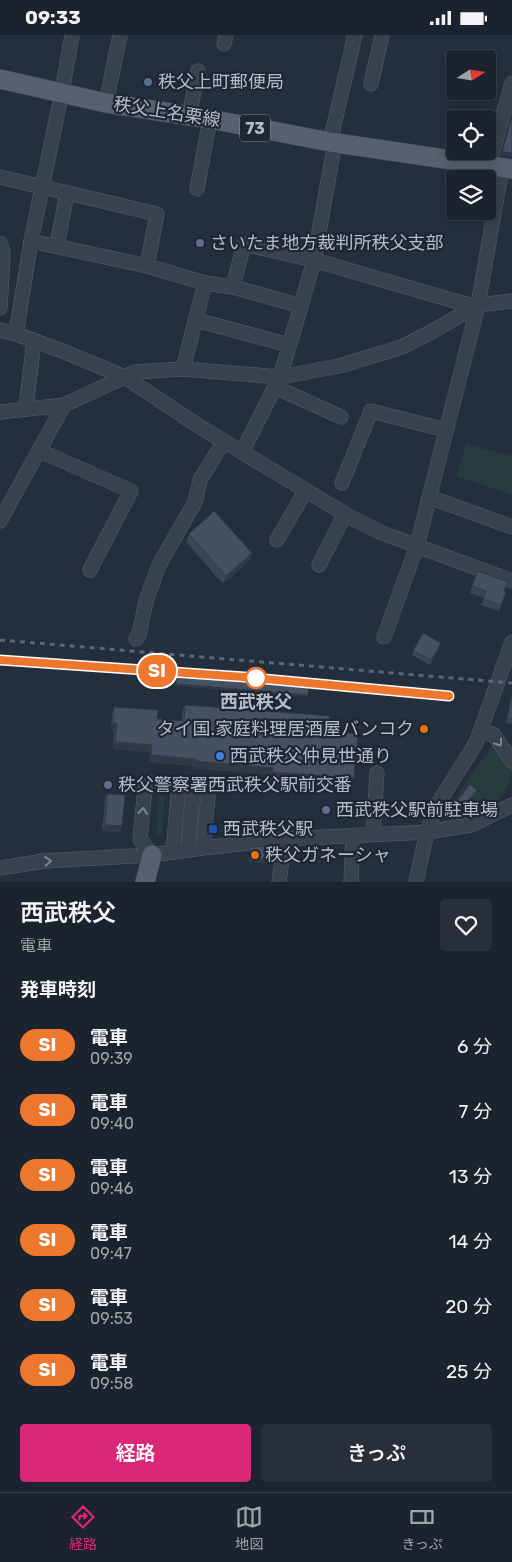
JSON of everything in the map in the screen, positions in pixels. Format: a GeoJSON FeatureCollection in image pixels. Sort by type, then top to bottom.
{"type":"FeatureCollection","features":[{"type":"Feature","properties":{"kind":"main road","name":"秩父上名栗線"},"geometry":{"type":"LineString","coordinates":[[0,79],[106,103],[210,119],[333,142],[501,168]]}},
{"type":"Feature","properties":{"kind":"main road"},"geometry":{"type":"LineString","coordinates":[[145,882],[152,855]]}},
{"type":"Feature","properties":{"kind":"street"},"geometry":{"type":"LineString","coordinates":[[16,334],[31,241],[72,35]]}},
{"type":"Feature","properties":{"kind":"street"},"geometry":{"type":"LineString","coordinates":[[106,103],[120,35]]}},
{"type":"Feature","properties":{"kind":"street"},"geometry":{"type":"LineString","coordinates":[[242,452],[277,382],[314,260],[333,142],[355,35]]}},
{"type":"Feature","properties":{"kind":"street"},"geometry":{"type":"LineString","coordinates":[[370,84],[382,35]]}},
{"type":"Feature","properties":{"kind":"street"},"geometry":{"type":"LineString","coordinates":[[189,116],[198,71]]}},
{"type":"Feature","properties":{"kind":"street"},"geometry":{"type":"LineString","coordinates":[[384,637],[417,546],[478,305],[501,168],[512,83]]}},
{"type":"Feature","properties":{"kind":"street"},"geometry":{"type":"LineString","coordinates":[[197,189],[210,119]]}},
{"type":"Feature","properties":{"kind":"street"},"geometry":{"type":"LineString","coordinates":[[0,177],[157,214],[147,266]]}},
{"type":"Feature","properties":{"kind":"street"},"geometry":{"type":"LineString","coordinates":[[57,246],[67,193]]}},
{"type":"Feature","properties":{"kind":"street"},"geometry":{"type":"LineString","coordinates":[[31,241],[147,266],[206,283],[233,287],[301,306]]}},
{"type":"Feature","properties":{"kind":"street"},"geometry":{"type":"LineString","coordinates":[[0,243],[3,253],[0,308]]}},
{"type":"Feature","properties":{"kind":"street"},"geometry":{"type":"LineString","coordinates":[[233,287],[244,244],[314,260],[466,304],[478,305],[512,301]]}},
{"type":"Feature","properties":{"kind":"street"},"geometry":{"type":"LineString","coordinates":[[182,369],[206,283]]}},
{"type":"Feature","properties":{"kind":"street"},"geometry":{"type":"LineString","coordinates":[[277,382],[402,347],[478,305]]}},
{"type":"Feature","properties":{"kind":"street"},"geometry":{"type":"LineString","coordinates":[[196,320],[289,345]]}},
{"type":"Feature","properties":{"kind":"street"},"geometry":{"type":"LineString","coordinates":[[0,330],[34,340],[125,377],[242,452],[346,514],[382,533],[512,581]]}},
{"type":"Feature","properties":{"kind":"street"},"geometry":{"type":"LineString","coordinates":[[26,408],[34,340]]}},
{"type":"Feature","properties":{"kind":"street"},"geometry":{"type":"LineString","coordinates":[[0,412],[64,405],[135,372],[182,369],[277,382],[341,417]]}},
{"type":"Feature","properties":{"kind":"street"},"geometry":{"type":"LineString","coordinates":[[0,521],[64,405]]}},
{"type":"Feature","properties":{"kind":"street"},"geometry":{"type":"LineString","coordinates":[[342,483],[371,411],[446,431]]}},
{"type":"Feature","properties":{"kind":"street"},"geometry":{"type":"LineString","coordinates":[[136,639],[139,635],[146,601],[159,565],[195,502],[200,480],[224,441]]}},
{"type":"Feature","properties":{"kind":"street"},"geometry":{"type":"LineString","coordinates":[[40,451],[131,491],[90,570]]}},
{"type":"Feature","properties":{"kind":"street"},"geometry":{"type":"LineString","coordinates":[[277,540],[306,490]]}},
{"type":"Feature","properties":{"kind":"street"},"geometry":{"type":"LineString","coordinates":[[429,497],[512,527]]}},
{"type":"Feature","properties":{"kind":"street"},"geometry":{"type":"LineString","coordinates":[[319,565],[346,514]]}},
{"type":"Feature","properties":{"kind":"street"},"geometry":{"type":"LineString","coordinates":[[416,882],[427,832],[438,805],[482,730],[512,642]]}},
{"type":"Feature","properties":{"kind":"street"},"geometry":{"type":"LineString","coordinates":[[482,730],[494,735],[512,761]]}},
{"type":"Feature","properties":{"kind":"street"},"geometry":{"type":"LineString","coordinates":[[373,834],[377,773]]}},
{"type":"Feature","properties":{"kind":"street"},"geometry":{"type":"LineString","coordinates":[[152,855],[140,839],[145,788],[150,783],[200,788],[208,797],[203,847]]}},
{"type":"Feature","properties":{"kind":"street"},"geometry":{"type":"LineString","coordinates":[[186,786],[188,850]]}},
{"type":"Feature","properties":{"kind":"street"},"geometry":{"type":"LineString","coordinates":[[173,852],[186,786]]}},
{"type":"Feature","properties":{"kind":"street"},"geometry":{"type":"LineString","coordinates":[[0,868],[44,861],[152,855],[203,847],[285,839],[427,832],[471,825],[512,805]]}},
{"type":"Feature","properties":{"kind":"street"},"geometry":{"type":"LineString","coordinates":[[351,882],[352,835]]}},
{"type":"Feature","properties":{"kind":"street"},"geometry":{"type":"LineString","coordinates":[[279,882],[285,839]]}},
{"type":"Feature","properties":{"kind":"green space"},"geometry":{"type":"Polygon","coordinates":[[[466,444],[512,456],[512,495],[457,476],[466,444]]]}},
{"type":"Feature","properties":{"kind":"green space"},"geometry":{"type":"Polygon","coordinates":[[[496,743],[508,756],[512,764],[511,777],[507,788],[486,809],[456,822],[455,818],[450,820],[447,818],[461,790],[496,743]]]}},
{"type":"Feature","properties":{"kind":"green space"},"geometry":{"type":"Polygon","coordinates":[[[159,795],[165,795],[162,834],[156,834],[159,795]]]}},
{"type":"Feature","properties":{"kind":"building"},"geometry":{"type":"Polygon","coordinates":[[[512,117],[512,153],[502,152],[512,117]]]}},
{"type":"Feature","properties":{"kind":"building"},"geometry":{"type":"Polygon","coordinates":[[[214,511],[252,553],[226,576],[189,534],[214,511]]]}},
{"type":"Feature","properties":{"kind":"building"},"geometry":{"type":"Polygon","coordinates":[[[478,571],[508,582],[501,605],[483,599],[486,591],[472,586],[478,571]]]}},
{"type":"Feature","properties":{"kind":"building"},"geometry":{"type":"Polygon","coordinates":[[[423,633],[441,643],[431,660],[413,651],[423,633]]]}},
{"type":"Feature","properties":{"kind":"building"},"geometry":{"type":"Polygon","coordinates":[[[177,671],[309,682],[308,695],[176,684],[177,671]]]}},
{"type":"Feature","properties":{"kind":"building"},"geometry":{"type":"Polygon","coordinates":[[[512,698],[512,720],[508,719],[512,698]]]}},
{"type":"Feature","properties":{"kind":"building"},"geometry":{"type":"Polygon","coordinates":[[[185,705],[330,716],[329,731],[358,734],[354,778],[272,772],[273,768],[151,755],[152,745],[115,742],[117,724],[113,723],[114,707],[158,710],[157,719],[184,721],[185,705]]]}},
{"type":"Feature","properties":{"kind":"building"},"geometry":{"type":"Polygon","coordinates":[[[470,784],[477,790],[465,805],[458,800],[470,784]]]}},
{"type":"Feature","properties":{"kind":"building"},"geometry":{"type":"Polygon","coordinates":[[[107,794],[125,795],[122,826],[105,825],[107,794]]]}},
{"type":"Feature","properties":{"kind":"building"},"geometry":{"type":"Polygon","coordinates":[[[276,845],[274,860],[249,858],[250,847],[276,845]]]}},
{"type":"Feature","properties":{"kind":"railway"},"geometry":{"type":"LineString","coordinates":[[0,640],[512,683]]}},
{"type":"Feature","properties":{"kind":"railway"},"geometry":{"type":"LineString","coordinates":[[0,660],[190,673]]}},
{"type":"Feature","properties":{"kind":"railway"},"geometry":{"type":"LineString","coordinates":[[297,682],[449,696]]}},
{"type":"Feature","properties":{"kind":"train","name":"SI"},"geometry":{"type":"LineString","coordinates":[[0,660],[244,677],[449,696]]}},
{"type":"Feature","properties":{"kind":"place","name":"秩父上町郵便局"},"geometry":{"type":"Point","coordinates":[148,82]}},
{"type":"Feature","properties":{"kind":"place","name":"さいたま地方裁判所秩父支部"},"geometry":{"type":"Point","coordinates":[200,243]}},
{"type":"Feature","properties":{"kind":"place","name":"西武秩父"},"geometry":{"type":"Point","coordinates":[256,678]}},
{"type":"Feature","properties":{"kind":"place","name":"タイ国.家庭料理居酒屋バンコク"},"geometry":{"type":"Point","coordinates":[424,729]}},
{"type":"Feature","properties":{"kind":"place","name":"西武秩父仲見世通り"},"geometry":{"type":"Point","coordinates":[220,756]}},
{"type":"Feature","properties":{"kind":"place","name":"秩父警察署西武秩父駅前交番"},"geometry":{"type":"Point","coordinates":[108,785]}},
{"type":"Feature","properties":{"kind":"place","name":"西武秩父駅前駐車場"},"geometry":{"type":"Point","coordinates":[326,810]}},
{"type":"Feature","properties":{"kind":"place","name":"西武秩父駅"},"geometry":{"type":"Point","coordinates":[213,829]}},
{"type":"Feature","properties":{"kind":"place","name":"秩父ガネーシャ"},"geometry":{"type":"Point","coordinates":[255,855]}}]}
